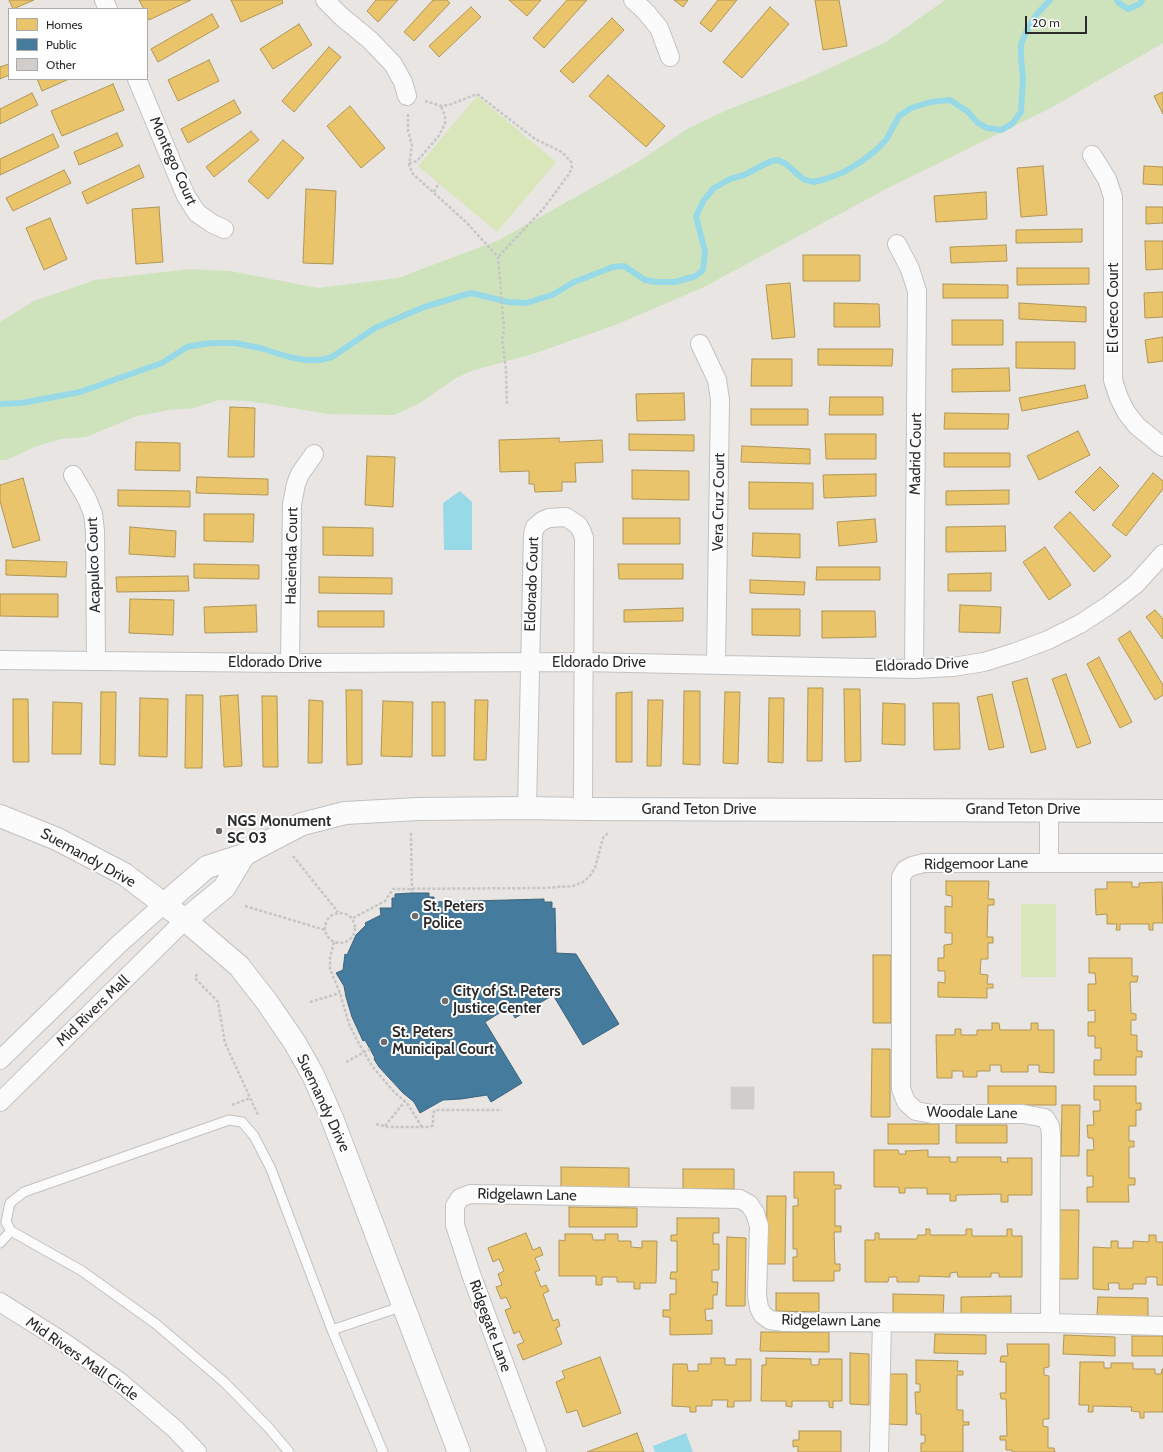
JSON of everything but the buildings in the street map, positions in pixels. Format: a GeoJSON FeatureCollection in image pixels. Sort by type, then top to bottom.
{"type":"FeatureCollection","features":[{"type":"Feature","properties":{"kind":"street"},"geometry":{"type":"LineString","coordinates":[[325,0],[342,17],[370,40],[393,64],[403,82],[407,96]]}},
{"type":"Feature","properties":{"kind":"street"},"geometry":{"type":"LineString","coordinates":[[633,0],[646,12],[659,28],[670,57]]}},
{"type":"Feature","properties":{"kind":"street","name":"Montego Court"},"geometry":{"type":"LineString","coordinates":[[137,80],[186,196],[197,213],[212,224],[224,229]]}},
{"type":"Feature","properties":{"kind":"street","name":"El Greco Court"},"geometry":{"type":"LineString","coordinates":[[1092,155],[1107,179],[1114,197],[1113,380],[1119,398],[1126,412],[1137,426],[1163,446]]}},
{"type":"Feature","properties":{"kind":"street","name":"Madrid Court"},"geometry":{"type":"LineString","coordinates":[[897,244],[910,269],[917,291],[914,669]]}},
{"type":"Feature","properties":{"kind":"street","name":"Vera Cruz Court"},"geometry":{"type":"LineString","coordinates":[[700,344],[717,380],[720,400],[716,664]]}},
{"type":"Feature","properties":{"kind":"street","name":"Hacienda Court"},"geometry":{"type":"LineString","coordinates":[[290,663],[292,504],[296,484],[300,474],[314,454]]}},
{"type":"Feature","properties":{"kind":"street","name":"Acapulco Court"},"geometry":{"type":"LineString","coordinates":[[73,475],[87,499],[93,514],[95,531],[96,661]]}},
{"type":"Feature","properties":{"kind":"street","name":"Eldorado Court"},"geometry":{"type":"LineString","coordinates":[[527,808],[533,534],[535,527],[542,521],[549,518],[566,517],[578,524],[584,538],[583,810]]}},
{"type":"Feature","properties":{"kind":"street","name":"Eldorado Drive"},"geometry":{"type":"LineString","coordinates":[[0,660],[290,663],[583,662],[914,669],[953,667],[984,662],[1048,640],[1080,624],[1109,605],[1136,584],[1163,554]]}},
{"type":"Feature","properties":{"kind":"street","name":"Grand Teton Drive"},"geometry":{"type":"LineString","coordinates":[[164,904],[208,867],[244,855],[302,824],[345,813],[418,809],[527,808],[583,810],[1163,811]]}},
{"type":"Feature","properties":{"kind":"street","name":"Ridgemoor Lane"},"geometry":{"type":"LineString","coordinates":[[1049,810],[1049,863]]}},
{"type":"Feature","properties":{"kind":"street","name":"Suemandy Drive"},"geometry":{"type":"LineString","coordinates":[[0,816],[57,839],[124,874],[185,920],[239,966],[271,1008],[295,1043],[313,1075],[332,1118],[356,1176],[403,1306],[459,1452]]}},
{"type":"Feature","properties":{"kind":"street","name":"Grand Teton Drive"},"geometry":{"type":"LineString","coordinates":[[185,920],[224,888],[244,855]]}},
{"type":"Feature","properties":{"kind":"street","name":"Ridgemoor Lane"},"geometry":{"type":"LineString","coordinates":[[905,870],[912,866],[924,863],[1163,863]]}},
{"type":"Feature","properties":{"kind":"street","name":"Woodale Lane"},"geometry":{"type":"LineString","coordinates":[[905,870],[901,877],[901,1089],[906,1102],[916,1111],[932,1114],[1023,1114],[1045,1118],[1050,1126],[1051,1136],[1050,1323]]}},
{"type":"Feature","properties":{"kind":"street","name":"Mid Rivers Mall"},"geometry":{"type":"LineString","coordinates":[[0,1060],[118,945],[164,904]]}},
{"type":"Feature","properties":{"kind":"street","name":"Mid Rivers Mall"},"geometry":{"type":"LineString","coordinates":[[0,1102],[185,920]]}},
{"type":"Feature","properties":{"kind":"street","name":"Ridgelawn Lane"},"geometry":{"type":"LineString","coordinates":[[460,1198],[470,1194],[740,1199],[749,1204],[755,1213],[759,1226],[757,1295],[759,1308],[763,1315],[770,1320],[784,1322],[1050,1323],[1163,1326]]}},
{"type":"Feature","properties":{"kind":"street","name":"Ridgegate Lane"},"geometry":{"type":"LineString","coordinates":[[460,1198],[455,1206],[455,1225],[460,1243],[537,1452]]}},
{"type":"Feature","properties":{"kind":"street","name":"Mid Rivers Mall Circle"},"geometry":{"type":"LineString","coordinates":[[1,1305],[65,1343],[120,1382],[175,1429],[197,1452]]}},
{"type":"Feature","properties":{"kind":"street"},"geometry":{"type":"LineString","coordinates":[[879,1452],[882,1322]]}},
{"type":"Feature","properties":{"kind":"lane"},"geometry":{"type":"LineString","coordinates":[[289,1452],[268,1427],[224,1382],[156,1324],[82,1271],[11,1231],[6,1222],[10,1203],[24,1192],[229,1120],[242,1122],[254,1136],[270,1169],[332,1330],[383,1452]]}},
{"type":"Feature","properties":{"kind":"lane"},"geometry":{"type":"LineString","coordinates":[[0,1243],[11,1231]]}},
{"type":"Feature","properties":{"kind":"lane"},"geometry":{"type":"LineString","coordinates":[[332,1330],[403,1306]]}},
{"type":"Feature","properties":{"kind":"path"},"geometry":{"type":"LineString","coordinates":[[498,257],[544,208],[569,174],[572,168],[570,162],[562,152],[535,139],[477,94],[449,105],[441,106],[407,96],[408,131],[412,145],[409,165],[413,174],[467,223],[498,257],[504,330],[502,339],[506,369],[507,405]]}},
{"type":"Feature","properties":{"kind":"path"},"geometry":{"type":"LineString","coordinates":[[409,165],[416,161],[438,138],[445,124],[445,116],[441,106]]}},
{"type":"Feature","properties":{"kind":"path"},"geometry":{"type":"LineString","coordinates":[[434,192],[439,183]]}},
{"type":"Feature","properties":{"kind":"path"},"geometry":{"type":"LineString","coordinates":[[411,833],[412,893]]}},
{"type":"Feature","properties":{"kind":"path"},"geometry":{"type":"LineString","coordinates":[[352,918],[385,901],[393,889],[543,888],[573,886],[583,882],[589,877],[595,868],[603,838],[608,833]]}},
{"type":"Feature","properties":{"kind":"path"},"geometry":{"type":"LineString","coordinates":[[294,856],[338,912]]}},
{"type":"Feature","properties":{"kind":"path"},"geometry":{"type":"LineString","coordinates":[[245,906],[325,930]]}},
{"type":"Feature","properties":{"kind":"path"},"geometry":{"type":"LineString","coordinates":[[338,912],[348,914],[352,918],[356,929],[351,938],[341,943],[334,942],[328,937],[325,930],[327,920],[331,915],[338,912]]}},
{"type":"Feature","properties":{"kind":"path"},"geometry":{"type":"LineString","coordinates":[[334,942],[330,958],[330,969],[340,994],[349,1024],[372,1066],[394,1092],[404,1100],[422,1127]]}},
{"type":"Feature","properties":{"kind":"path"},"geometry":{"type":"LineString","coordinates":[[310,1002],[340,994]]}},
{"type":"Feature","properties":{"kind":"path"},"geometry":{"type":"LineString","coordinates":[[346,1062],[370,1049]]}},
{"type":"Feature","properties":{"kind":"path"},"geometry":{"type":"LineString","coordinates":[[385,1126],[404,1100]]}},
{"type":"Feature","properties":{"kind":"path"},"geometry":{"type":"LineString","coordinates":[[376,1124],[385,1126],[430,1127],[433,1125],[433,1113],[435,1110],[502,1110]]}},
{"type":"Feature","properties":{"kind":"green space"},"geometry":{"type":"Polygon","coordinates":[[[945,0],[1163,0],[1163,43],[1051,108],[888,188],[702,288],[618,324],[536,353],[471,371],[456,378],[420,403],[394,415],[328,414],[246,401],[219,400],[194,408],[169,410],[137,416],[86,437],[61,439],[34,447],[7,460],[0,460],[0,322],[34,301],[95,280],[190,269],[230,271],[318,288],[398,278],[499,240],[638,162],[689,128],[729,109],[802,81],[886,42],[945,0]]]}},
{"type":"Feature","properties":{"kind":"green space"},"geometry":{"type":"Polygon","coordinates":[[[477,96],[556,162],[497,232],[418,166],[477,96]]]}},
{"type":"Feature","properties":{"kind":"green space"},"geometry":{"type":"Polygon","coordinates":[[[1021,904],[1056,904],[1056,977],[1021,977],[1021,904]]]}},
{"type":"Feature","properties":{"kind":"water"},"geometry":{"type":"Polygon","coordinates":[[[460,491],[472,502],[472,550],[444,550],[443,503],[460,491]]]}},
{"type":"Feature","properties":{"kind":"water"},"geometry":{"type":"Polygon","coordinates":[[[686,1433],[693,1452],[655,1452],[653,1446],[686,1433]]]}},
{"type":"Feature","properties":{"kind":"waterway"},"geometry":{"type":"LineString","coordinates":[[0,404],[22,403],[80,392],[162,363],[187,347],[203,344],[235,343],[260,348],[289,357],[305,360],[320,360],[332,357],[375,328],[424,307],[471,293],[508,302],[526,303],[552,295],[574,282],[613,267],[624,266],[645,280],[656,282],[675,282],[696,276],[703,270],[705,252],[696,216],[704,200],[714,188],[730,179],[744,175],[771,161],[778,160],[786,164],[803,179],[813,182],[826,179],[844,172],[875,151],[886,140],[899,116],[911,108],[931,102],[950,100],[967,111],[978,123],[987,128],[1001,130],[1012,124],[1021,112],[1023,79],[1021,44],[1027,30],[1037,14],[1050,0]]}},
{"type":"Feature","properties":{"kind":"waterway"},"geometry":{"type":"LineString","coordinates":[[1117,0],[1128,9],[1140,4],[1142,0]]}},
{"type":"Feature","properties":{"kind":"place","name":"NGS Monument SC 03"},"geometry":{"type":"Point","coordinates":[219,831]}},
{"type":"Feature","properties":{"kind":"place","name":"St. Peters Police"},"geometry":{"type":"Point","coordinates":[415,916]}},
{"type":"Feature","properties":{"kind":"place","name":"City of St. Peters Justice Center"},"geometry":{"type":"Point","coordinates":[445,1001]}},
{"type":"Feature","properties":{"kind":"place","name":"St. Peters Municipal Court"},"geometry":{"type":"Point","coordinates":[384,1042]}}]}
